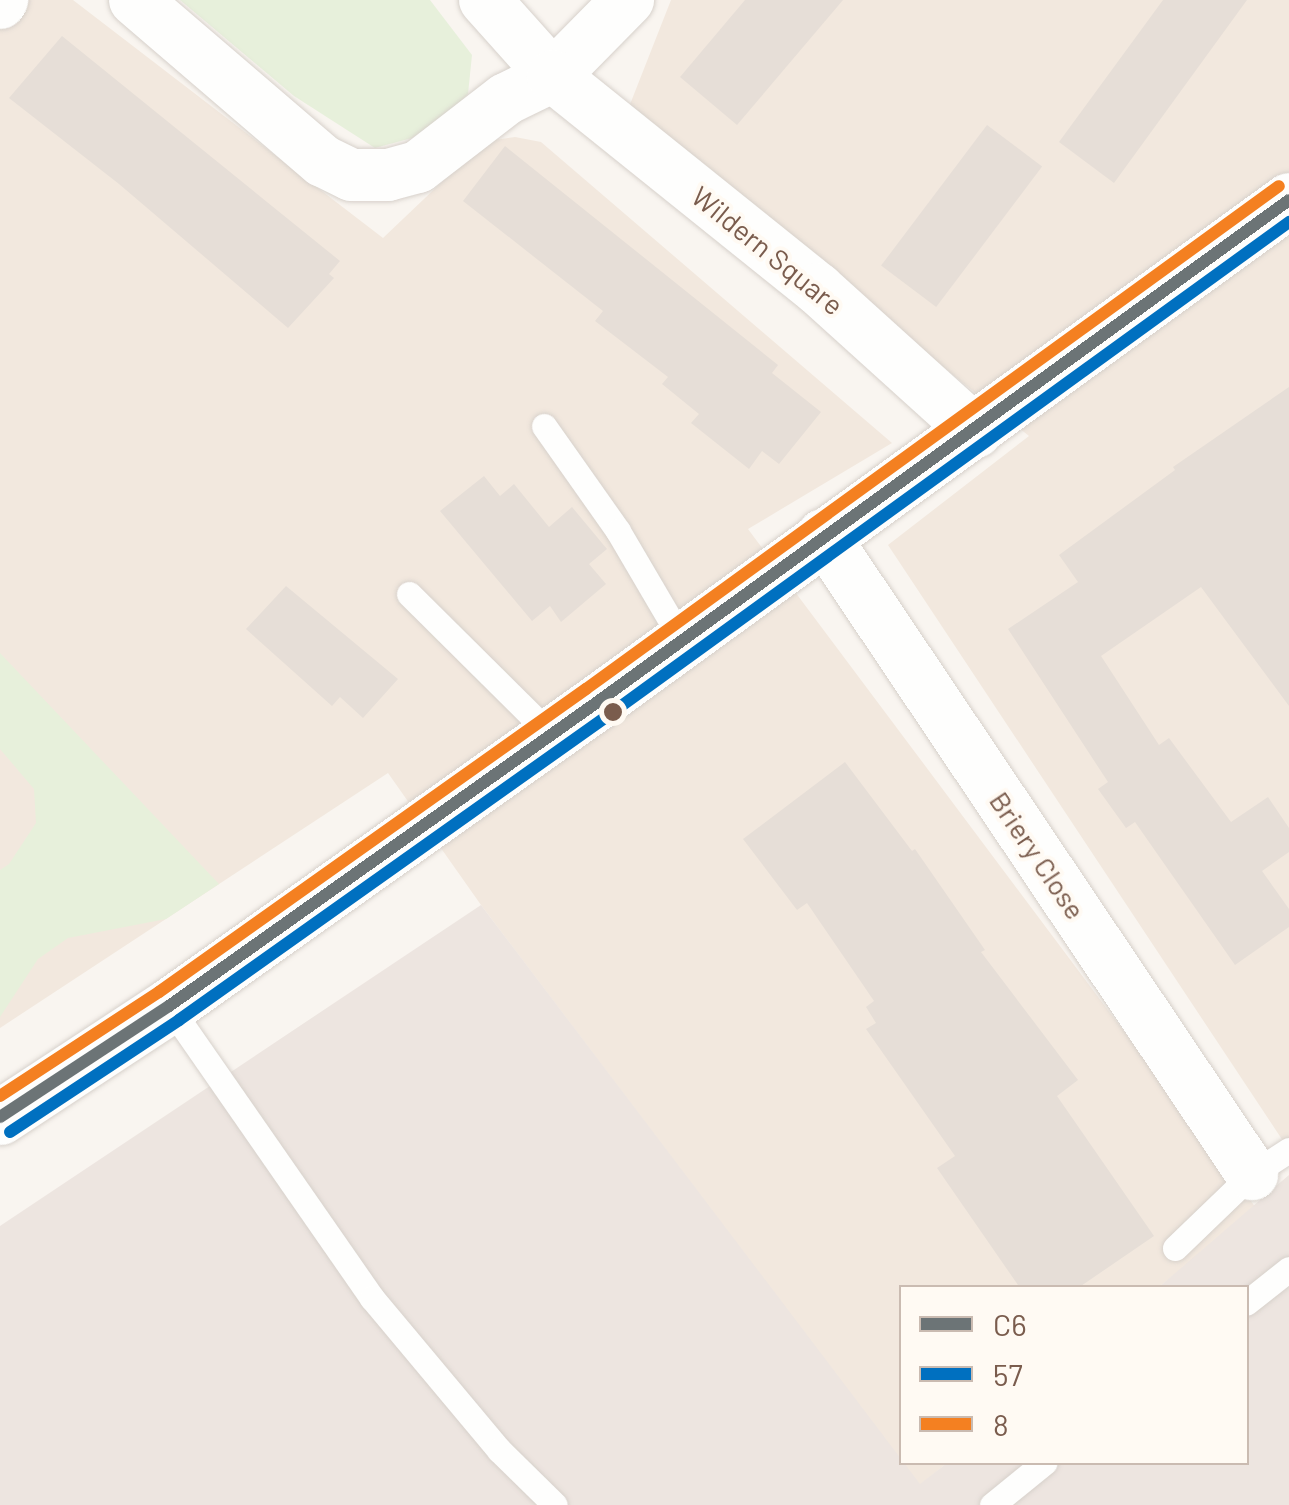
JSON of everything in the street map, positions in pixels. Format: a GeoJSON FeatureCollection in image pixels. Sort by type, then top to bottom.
{"type":"FeatureCollection","features":[{"type":"Feature","properties":{"kind":"main road"},"geometry":{"type":"LineString","coordinates":[[0,1116],[168,1006],[551,735],[822,535],[976,432],[1289,200]]}},
{"type":"Feature","properties":{"kind":"street"},"geometry":{"type":"LineString","coordinates":[[135,0],[323,161],[352,175],[388,176],[418,167],[506,99],[552,76],[628,0]]}},
{"type":"Feature","properties":{"kind":"street","name":"Wildern Square"},"geometry":{"type":"LineString","coordinates":[[484,0],[552,76],[818,290],[976,432]]}},
{"type":"Feature","properties":{"kind":"street","name":"Briery Close"},"geometry":{"type":"LineString","coordinates":[[822,535],[1271,1162]]}},
{"type":"Feature","properties":{"kind":"lane"},"geometry":{"type":"LineString","coordinates":[[544,426],[618,531],[682,640]]}},
{"type":"Feature","properties":{"kind":"lane"},"geometry":{"type":"LineString","coordinates":[[409,594],[551,735]]}},
{"type":"Feature","properties":{"kind":"lane"},"geometry":{"type":"LineString","coordinates":[[168,1006],[372,1298],[499,1450],[554,1505]]}},
{"type":"Feature","properties":{"kind":"lane"},"geometry":{"type":"LineString","coordinates":[[1174,1248],[1271,1162]]}},
{"type":"Feature","properties":{"kind":"lane"},"geometry":{"type":"LineString","coordinates":[[1249,1300],[1289,1269]]}},
{"type":"Feature","properties":{"kind":"lane"},"geometry":{"type":"LineString","coordinates":[[992,1505],[1042,1465]]}},
{"type":"Feature","properties":{"kind":"shaded area"},"geometry":{"type":"Polygon","coordinates":[[[0,0],[73,0],[383,238],[466,159],[494,140],[515,137],[541,142],[892,443],[748,529],[1256,1208],[1161,1285],[899,1285],[899,1458],[481,905],[388,773],[0,1028],[0,0]]]}},
{"type":"Feature","properties":{"kind":"shaded area"},"geometry":{"type":"Polygon","coordinates":[[[671,0],[1289,0],[1289,1150],[888,545],[1029,436],[627,112],[671,0]]]}},
{"type":"Feature","properties":{"kind":"shaded area"},"geometry":{"type":"Polygon","coordinates":[[[481,905],[899,1456],[899,1465],[906,1465],[920,1484],[944,1465],[1249,1465],[1249,1285],[1161,1285],[1289,1175],[1289,1505],[0,1505],[0,1226],[481,905]]]}},
{"type":"Feature","properties":{"kind":"shaded area"},"geometry":{"type":"Polygon","coordinates":[[[905,1465],[945,1465],[920,1485],[905,1465]]]}},
{"type":"Feature","properties":{"kind":"green space"},"geometry":{"type":"Polygon","coordinates":[[[180,0],[430,0],[472,55],[468,94],[447,115],[412,138],[375,148],[294,96],[180,0]]]}},
{"type":"Feature","properties":{"kind":"green space"},"geometry":{"type":"Polygon","coordinates":[[[0,653],[219,884],[166,919],[68,938],[38,959],[0,1017],[0,870],[9,864],[36,823],[34,789],[0,749],[0,653]]]}},
{"type":"Feature","properties":{"kind":"building"},"geometry":{"type":"Polygon","coordinates":[[[745,0],[843,0],[737,125],[680,77],[745,0]]]}},
{"type":"Feature","properties":{"kind":"building"},"geometry":{"type":"Polygon","coordinates":[[[1163,0],[1247,0],[1114,183],[1059,142],[1163,0]]]}},
{"type":"Feature","properties":{"kind":"building"},"geometry":{"type":"Polygon","coordinates":[[[62,36],[340,261],[329,274],[334,278],[288,328],[119,184],[9,98],[62,36]]]}},
{"type":"Feature","properties":{"kind":"building"},"geometry":{"type":"Polygon","coordinates":[[[987,125],[1042,167],[936,307],[881,266],[987,125]]]}},
{"type":"Feature","properties":{"kind":"building"},"geometry":{"type":"Polygon","coordinates":[[[505,146],[778,365],[772,373],[821,412],[779,464],[762,451],[749,469],[691,423],[699,414],[662,384],[668,377],[595,321],[603,311],[463,201],[505,146]]]}},
{"type":"Feature","properties":{"kind":"building"},"geometry":{"type":"Polygon","coordinates":[[[1289,387],[1289,706],[1201,587],[1101,656],[1159,745],[1169,738],[1231,822],[1268,797],[1289,828],[1289,852],[1262,871],[1289,909],[1289,927],[1235,965],[1135,822],[1126,828],[1098,789],[1108,782],[1008,629],[1078,582],[1059,555],[1175,470],[1173,467],[1289,387]]]}},
{"type":"Feature","properties":{"kind":"building"},"geometry":{"type":"Polygon","coordinates":[[[484,476],[500,496],[514,484],[549,527],[572,507],[607,549],[589,564],[606,584],[561,622],[550,606],[532,621],[440,511],[484,476]]]}},
{"type":"Feature","properties":{"kind":"building"},"geometry":{"type":"Polygon","coordinates":[[[286,586],[398,679],[363,718],[340,697],[332,706],[246,629],[286,586]]]}},
{"type":"Feature","properties":{"kind":"building"},"geometry":{"type":"Polygon","coordinates":[[[845,762],[912,851],[915,849],[985,950],[981,952],[1078,1080],[1057,1096],[1154,1236],[1082,1285],[1018,1285],[937,1168],[955,1156],[866,1029],[876,1023],[866,1007],[874,1001],[807,903],[797,910],[743,839],[845,762]]]}},
{"type":"Feature","properties":{"kind":"transit line","name":"8"},"geometry":{"type":"LineString","coordinates":[[0,1096],[159,992],[586,689],[1279,186]]}},
{"type":"Feature","properties":{"kind":"transit line","name":"C6"},"geometry":{"type":"LineString","coordinates":[[0,1117],[169,1006],[596,703],[1289,200]]}},
{"type":"Feature","properties":{"kind":"transit line","name":"57"},"geometry":{"type":"LineString","coordinates":[[10,1132],[179,1020],[606,717],[1289,222]]}}]}
